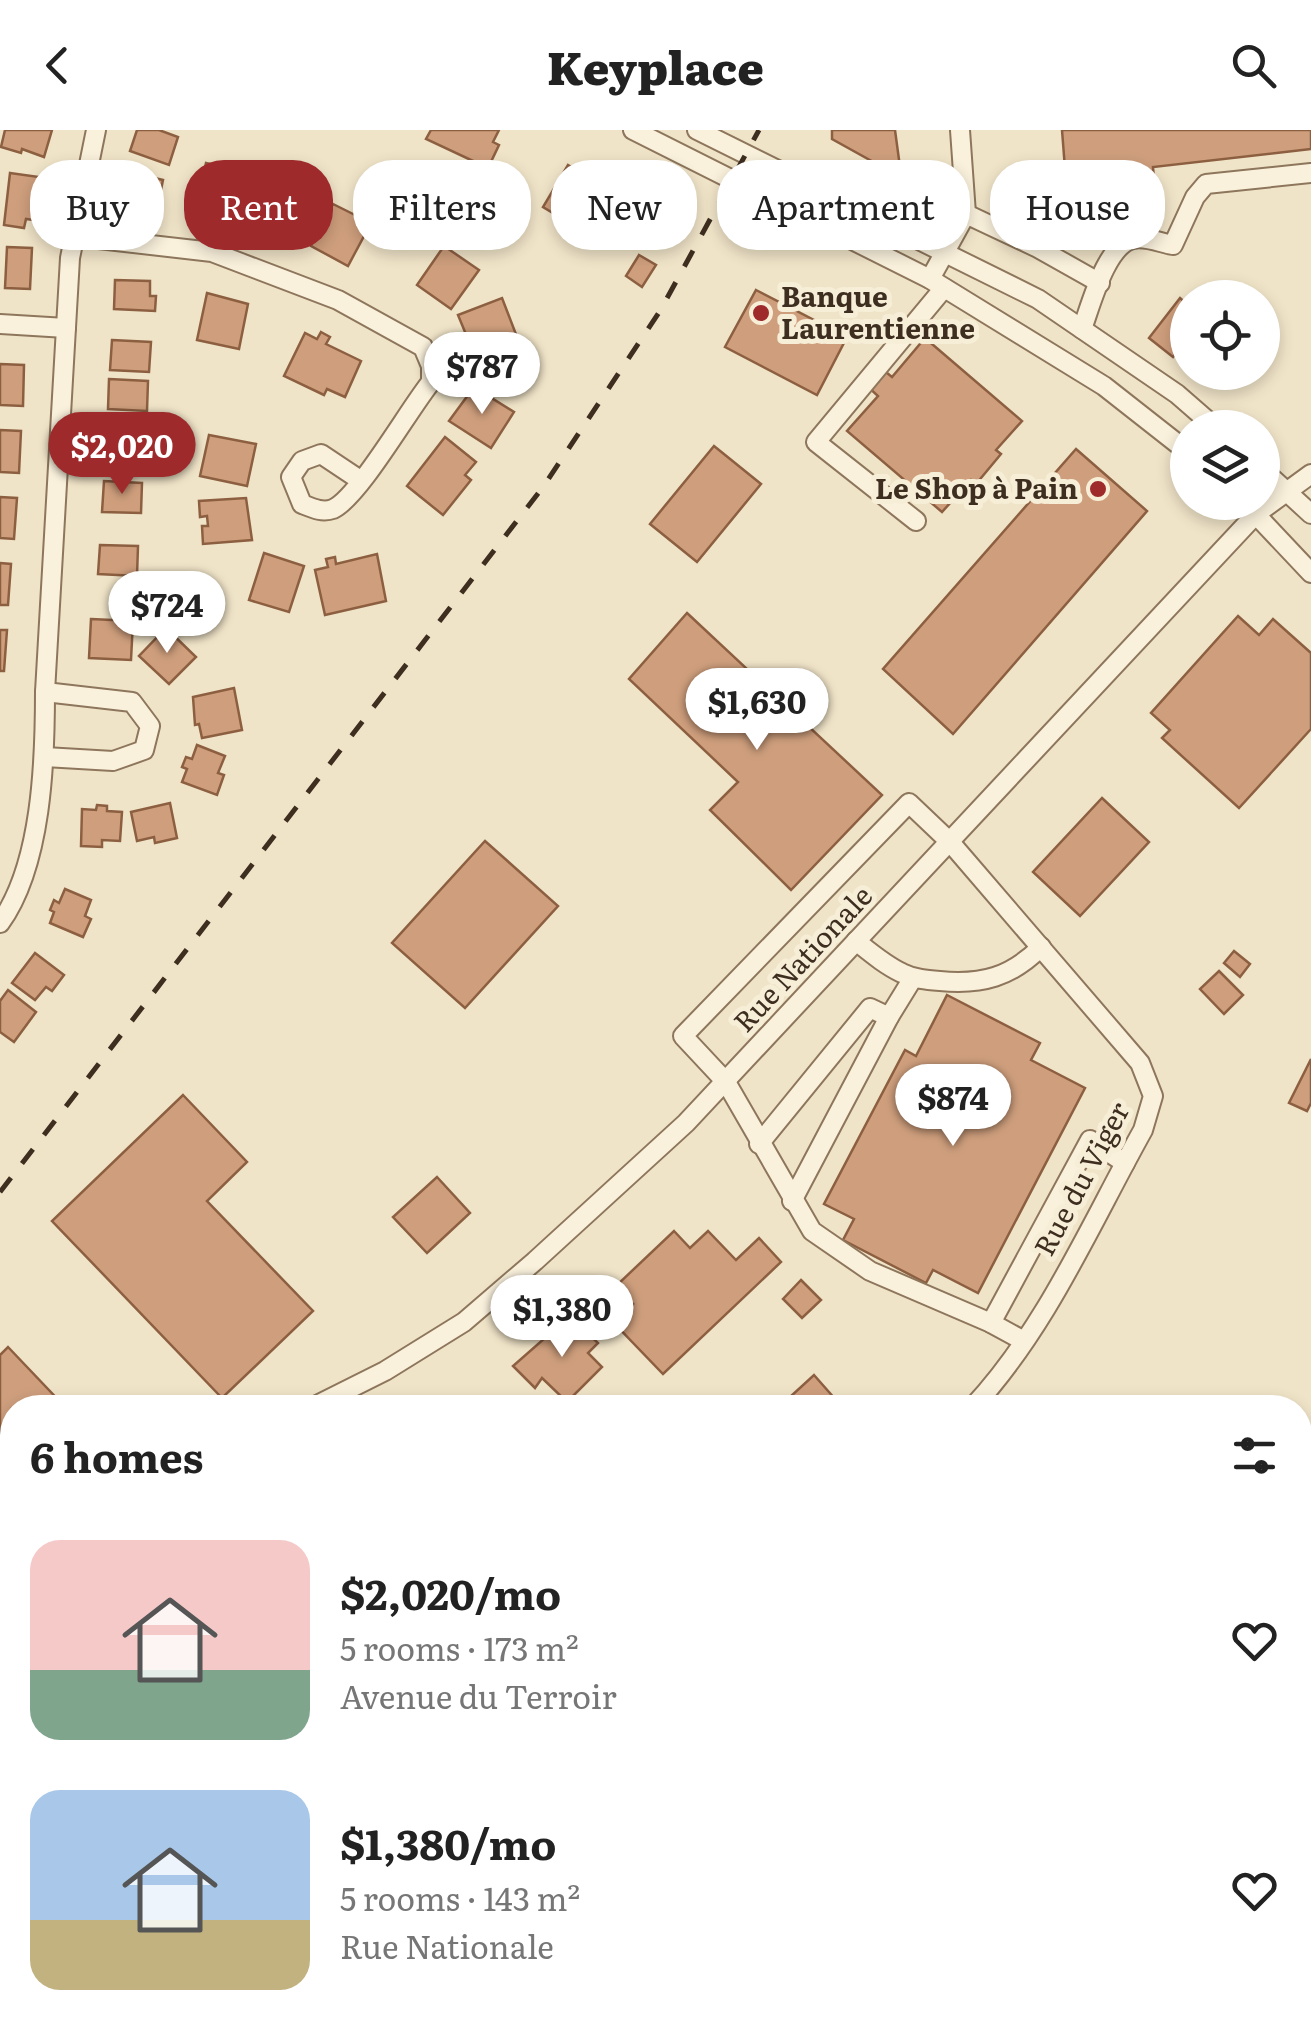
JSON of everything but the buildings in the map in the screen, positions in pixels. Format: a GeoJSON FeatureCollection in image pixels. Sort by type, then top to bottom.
{"type":"FeatureCollection","features":[{"type":"Feature","properties":{"kind":"street"},"geometry":{"type":"LineString","coordinates":[[89,160],[96,130]]}},
{"type":"Feature","properties":{"kind":"street"},"geometry":{"type":"LineString","coordinates":[[633,130],[937,284],[1104,386],[1170,438]]}},
{"type":"Feature","properties":{"kind":"street"},"geometry":{"type":"LineString","coordinates":[[697,130],[1038,299],[1195,410]]}},
{"type":"Feature","properties":{"kind":"street"},"geometry":{"type":"LineString","coordinates":[[960,130],[962,160]]}},
{"type":"Feature","properties":{"kind":"street"},"geometry":{"type":"LineString","coordinates":[[1073,367],[1088,333],[1100,284],[1121,243],[1138,237],[1173,245],[1195,197],[1206,184],[1311,173]]}},
{"type":"Feature","properties":{"kind":"street"},"geometry":{"type":"LineString","coordinates":[[970,216],[1036,247],[1100,284]]}},
{"type":"Feature","properties":{"kind":"street"},"geometry":{"type":"LineString","coordinates":[[164,247],[212,252],[338,300],[424,348],[431,366],[431,382],[360,480]]}},
{"type":"Feature","properties":{"kind":"street"},"geometry":{"type":"LineString","coordinates":[[0,923],[32,850],[45,757],[45,692],[71,250]]}},
{"type":"Feature","properties":{"kind":"street"},"geometry":{"type":"LineString","coordinates":[[916,521],[816,442],[937,284],[944,251]]}},
{"type":"Feature","properties":{"kind":"street"},"geometry":{"type":"LineString","coordinates":[[0,324],[66,328]]}},
{"type":"Feature","properties":{"kind":"street","name":"Rue Nationale"},"geometry":{"type":"LineString","coordinates":[[1280,496],[1311,474]]}},
{"type":"Feature","properties":{"kind":"street"},"geometry":{"type":"LineString","coordinates":[[1280,484],[1311,514]]}},
{"type":"Feature","properties":{"kind":"street","name":"Rue Nationale"},"geometry":{"type":"LineString","coordinates":[[337,1395],[384,1372],[464,1322],[557,1241],[726,1082],[950,842],[1239,520]]}},
{"type":"Feature","properties":{"kind":"street"},"geometry":{"type":"LineString","coordinates":[[1261,520],[1311,572]]}},
{"type":"Feature","properties":{"kind":"street"},"geometry":{"type":"LineString","coordinates":[[45,692],[132,702],[150,726],[144,750],[113,760],[45,757]]}},
{"type":"Feature","properties":{"kind":"street","name":"Rue du Viger"},"geometry":{"type":"LineString","coordinates":[[726,1082],[683,1036],[909,803],[950,842],[1147,1074],[1153,1096],[1152,1109],[1125,1163],[1024,1341],[982,1395]]}},
{"type":"Feature","properties":{"kind":"street"},"geometry":{"type":"LineString","coordinates":[[856,942],[885,964],[913,978],[969,982],[990,980],[1018,968],[1040,947]]}},
{"type":"Feature","properties":{"kind":"street"},"geometry":{"type":"LineString","coordinates":[[792,1201],[913,978]]}},
{"type":"Feature","properties":{"kind":"street"},"geometry":{"type":"LineString","coordinates":[[759,1144],[870,1008],[889,1017]]}},
{"type":"Feature","properties":{"kind":"street"},"geometry":{"type":"LineString","coordinates":[[726,1082],[812,1231],[870,1272],[1024,1341]]}},
{"type":"Feature","properties":{"kind":"street"},"geometry":{"type":"LineString","coordinates":[[992,1324],[1090,1140],[1125,1163]]}},
{"type":"Feature","properties":{"kind":"railway"},"geometry":{"type":"LineString","coordinates":[[0,1192],[543,487],[660,311],[759,130]]}},
{"type":"Feature","properties":{"kind":"place","name":"Banque Laurentienne"},"geometry":{"type":"Point","coordinates":[761,313]}},
{"type":"Feature","properties":{"kind":"place","name":"Le Shop à Pain"},"geometry":{"type":"Point","coordinates":[1098,489]}}]}
